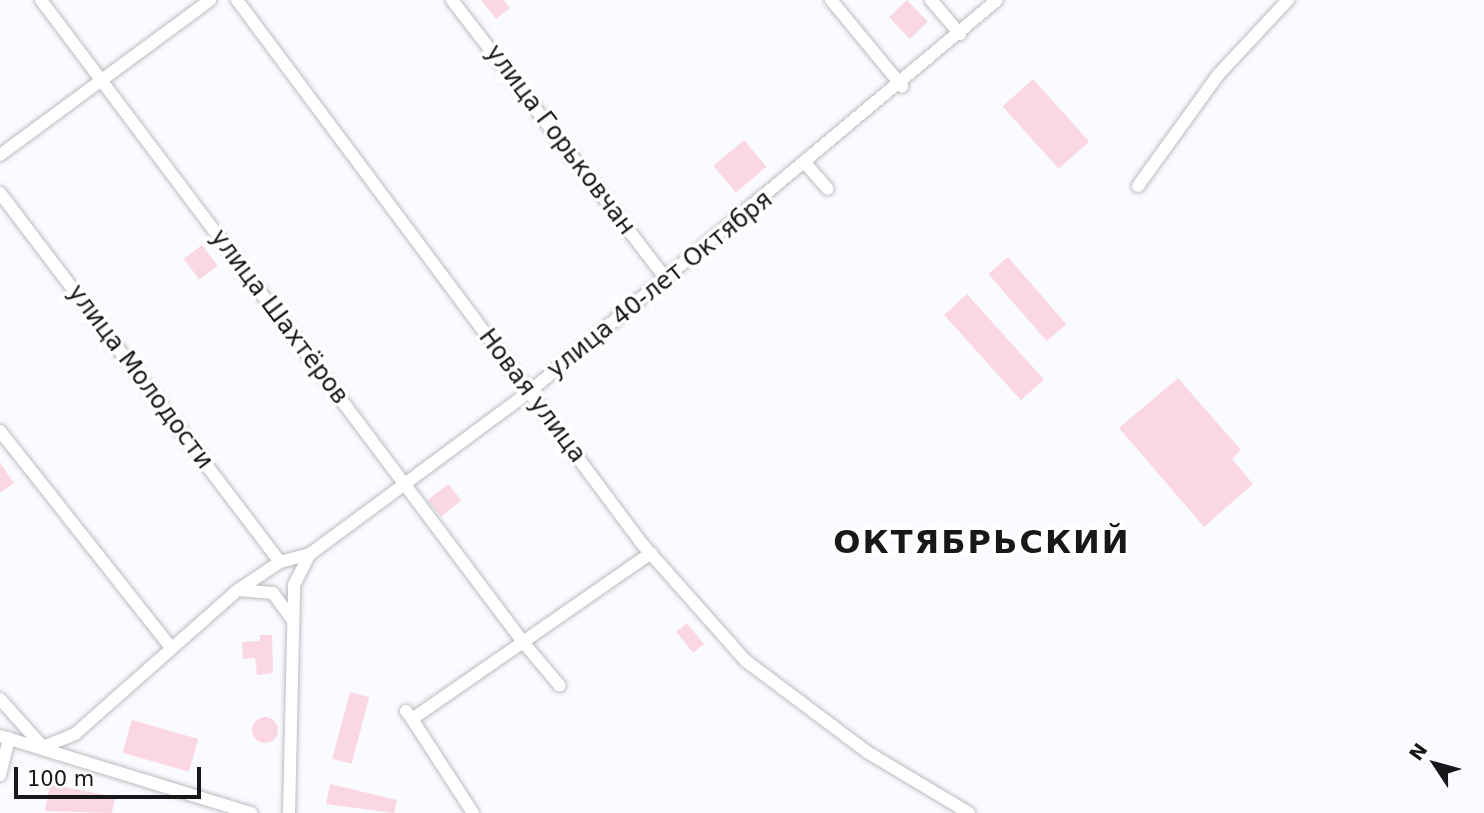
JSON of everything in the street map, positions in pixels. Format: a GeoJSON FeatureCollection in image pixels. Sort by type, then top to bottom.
{"type":"FeatureCollection","features":[{"type":"Feature","properties":{"kind":"street","name":"улица Шахтёров"},"geometry":{"type":"LineString","coordinates":[[41,0],[520,638],[560,687]]}},
{"type":"Feature","properties":{"kind":"street"},"geometry":{"type":"LineString","coordinates":[[0,155],[210,0]]}},
{"type":"Feature","properties":{"kind":"street","name":"Новая улица"},"geometry":{"type":"LineString","coordinates":[[237,0],[651,553],[746,660],[867,752],[969,813]]}},
{"type":"Feature","properties":{"kind":"street","name":"улица Горьковчан"},"geometry":{"type":"LineString","coordinates":[[452,0],[667,280]]}},
{"type":"Feature","properties":{"kind":"street"},"geometry":{"type":"LineString","coordinates":[[831,0],[902,86]]}},
{"type":"Feature","properties":{"kind":"street"},"geometry":{"type":"LineString","coordinates":[[931,0],[960,34]]}},
{"type":"Feature","properties":{"kind":"street","name":"улица 40-лет Октября"},"geometry":{"type":"LineString","coordinates":[[43,747],[75,734],[169,645],[239,590],[280,562],[310,554],[529,392],[902,86],[997,0]]}},
{"type":"Feature","properties":{"kind":"street"},"geometry":{"type":"LineString","coordinates":[[1139,186],[1218,75],[1288,0]]}},
{"type":"Feature","properties":{"kind":"street"},"geometry":{"type":"LineString","coordinates":[[806,164],[828,189]]}},
{"type":"Feature","properties":{"kind":"street","name":"улица Молодости"},"geometry":{"type":"LineString","coordinates":[[0,192],[280,562]]}},
{"type":"Feature","properties":{"kind":"street"},"geometry":{"type":"LineString","coordinates":[[0,431],[169,645]]}},
{"type":"Feature","properties":{"kind":"street"},"geometry":{"type":"LineString","coordinates":[[473,813],[409,715],[520,638],[651,553]]}},
{"type":"Feature","properties":{"kind":"street","name":"улица 40-лет Октября"},"geometry":{"type":"LineString","coordinates":[[289,813],[292,619],[296,578],[310,554]]}},
{"type":"Feature","properties":{"kind":"street"},"geometry":{"type":"LineString","coordinates":[[239,590],[273,593],[292,619]]}},
{"type":"Feature","properties":{"kind":"street"},"geometry":{"type":"LineString","coordinates":[[0,699],[43,747]]}},
{"type":"Feature","properties":{"kind":"street"},"geometry":{"type":"LineString","coordinates":[[0,775],[5,737],[251,813]]}},
{"type":"Feature","properties":{"kind":"building"},"geometry":{"type":"Polygon","coordinates":[[[481,0],[504,0],[510,8],[496,19],[481,0]]]}},
{"type":"Feature","properties":{"kind":"building"},"geometry":{"type":"Polygon","coordinates":[[[907,0],[928,22],[910,39],[889,17],[907,0]]]}},
{"type":"Feature","properties":{"kind":"building"},"geometry":{"type":"Polygon","coordinates":[[[1033,79],[1089,141],[1059,169],[1003,106],[1033,79]]]}},
{"type":"Feature","properties":{"kind":"building"},"geometry":{"type":"Polygon","coordinates":[[[744,140],[766,167],[736,193],[713,166],[744,140]]]}},
{"type":"Feature","properties":{"kind":"building"},"geometry":{"type":"Polygon","coordinates":[[[202,245],[218,266],[199,280],[184,259],[202,245]]]}},
{"type":"Feature","properties":{"kind":"building"},"geometry":{"type":"Polygon","coordinates":[[[1008,257],[1066,324],[1047,341],[988,274],[1008,257]]]}},
{"type":"Feature","properties":{"kind":"building"},"geometry":{"type":"Polygon","coordinates":[[[967,294],[1044,379],[1021,400],[944,315],[967,294]]]}},
{"type":"Feature","properties":{"kind":"building"},"geometry":{"type":"Polygon","coordinates":[[[1178,378],[1241,450],[1232,459],[1253,484],[1204,527],[1119,428],[1178,378]]]}},
{"type":"Feature","properties":{"kind":"building"},"geometry":{"type":"Polygon","coordinates":[[[0,463],[14,483],[0,493],[0,463]]]}},
{"type":"Feature","properties":{"kind":"building"},"geometry":{"type":"Polygon","coordinates":[[[448,484],[461,500],[441,517],[428,500],[448,484]]]}},
{"type":"Feature","properties":{"kind":"building"},"geometry":{"type":"Polygon","coordinates":[[[687,623],[704,644],[693,653],[676,632],[687,623]]]}},
{"type":"Feature","properties":{"kind":"building"},"geometry":{"type":"Polygon","coordinates":[[[260,635],[272,635],[273,673],[257,675],[255,658],[243,659],[242,642],[260,641],[260,635]]]}},
{"type":"Feature","properties":{"kind":"building"},"geometry":{"type":"Polygon","coordinates":[[[350,692],[369,697],[351,764],[332,759],[350,692]]]}},
{"type":"Feature","properties":{"kind":"building"},"geometry":{"type":"Polygon","coordinates":[[[265,717],[274,721],[278,730],[274,739],[265,743],[256,739],[252,730],[256,721],[265,717]]]}},
{"type":"Feature","properties":{"kind":"building"},"geometry":{"type":"Polygon","coordinates":[[[132,720],[198,739],[189,772],[123,753],[132,720]]]}},
{"type":"Feature","properties":{"kind":"building"},"geometry":{"type":"Polygon","coordinates":[[[50,784],[115,797],[112,813],[45,811],[50,784]]]}},
{"type":"Feature","properties":{"kind":"building"},"geometry":{"type":"Polygon","coordinates":[[[330,784],[397,800],[394,813],[326,804],[330,784]]]}},
{"type":"Feature","properties":{"kind":"district","name":"ОКТЯБРЬСКИЙ"},"geometry":{"type":"Point","coordinates":[982,542]}}]}
